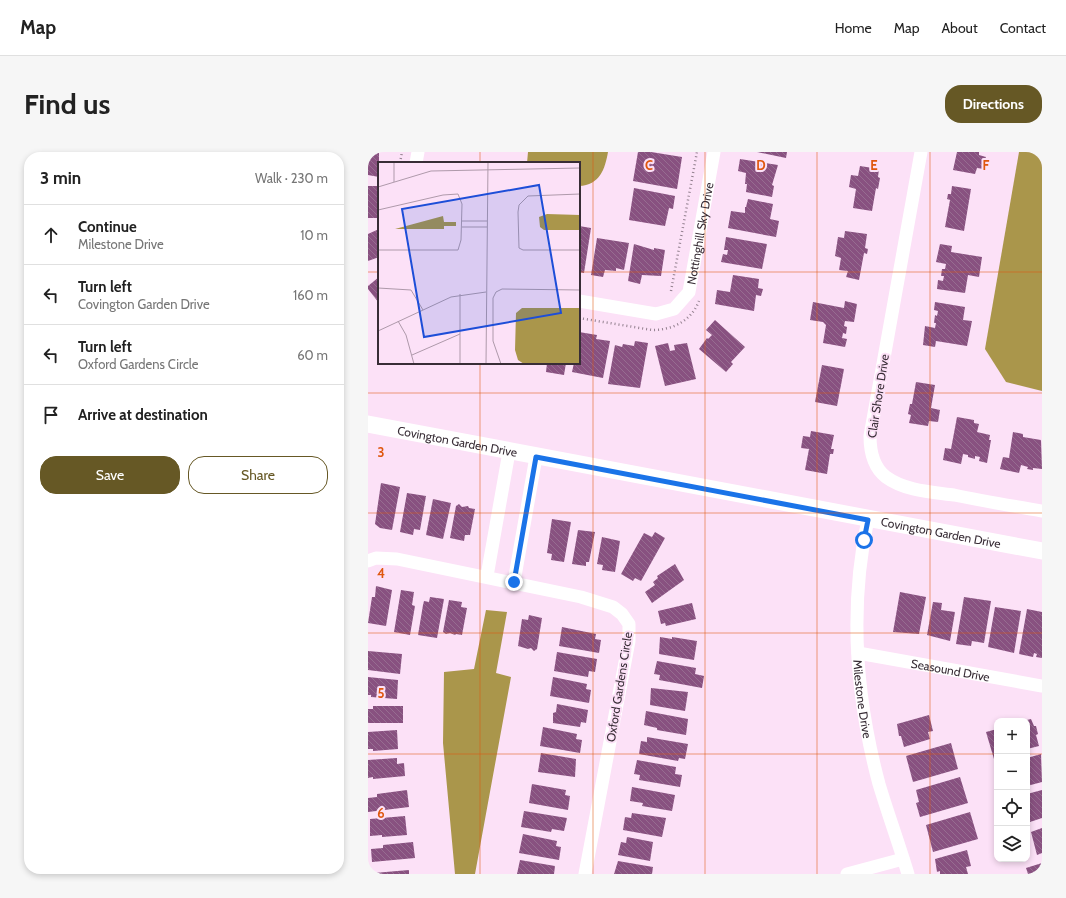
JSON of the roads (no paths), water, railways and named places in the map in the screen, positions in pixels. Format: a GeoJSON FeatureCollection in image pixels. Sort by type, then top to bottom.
{"type":"FeatureCollection","features":[{"type":"Feature","properties":{"kind":"street"},"geometry":{"type":"LineString","coordinates":[[416,162],[418,152]]}},
{"type":"Feature","properties":{"kind":"street","name":"Nottinghill Sky Drive"},"geometry":{"type":"LineString","coordinates":[[580,301],[656,314],[674,309],[689,292],[714,152]]}},
{"type":"Feature","properties":{"kind":"street","name":"Clair Shore Drive"},"geometry":{"type":"LineString","coordinates":[[920,152],[870,436],[872,454],[879,470],[886,477],[908,487],[1042,511]]}},
{"type":"Feature","properties":{"kind":"street","name":"Covington Garden Drive"},"geometry":{"type":"LineString","coordinates":[[368,424],[868,520],[1042,551]]}},
{"type":"Feature","properties":{"kind":"street"},"geometry":{"type":"LineString","coordinates":[[487,576],[509,452]]}},
{"type":"Feature","properties":{"kind":"street"},"geometry":{"type":"LineString","coordinates":[[514,582],[536,457]]}},
{"type":"Feature","properties":{"kind":"street","name":"Milestone Drive"},"geometry":{"type":"LineString","coordinates":[[868,520],[864,540],[856,620],[862,699],[879,784],[908,874]]}},
{"type":"Feature","properties":{"kind":"street","name":"Oxford Gardens Circle"},"geometry":{"type":"LineString","coordinates":[[368,561],[376,558],[397,559],[487,576],[581,597],[613,607],[622,614],[629,624],[629,641],[585,874]]}},
{"type":"Feature","properties":{"kind":"street","name":"Seasound Drive"},"geometry":{"type":"LineString","coordinates":[[858,653],[1042,686]]}},
{"type":"Feature","properties":{"kind":"street"},"geometry":{"type":"LineString","coordinates":[[847,874],[903,859]]}}]}
